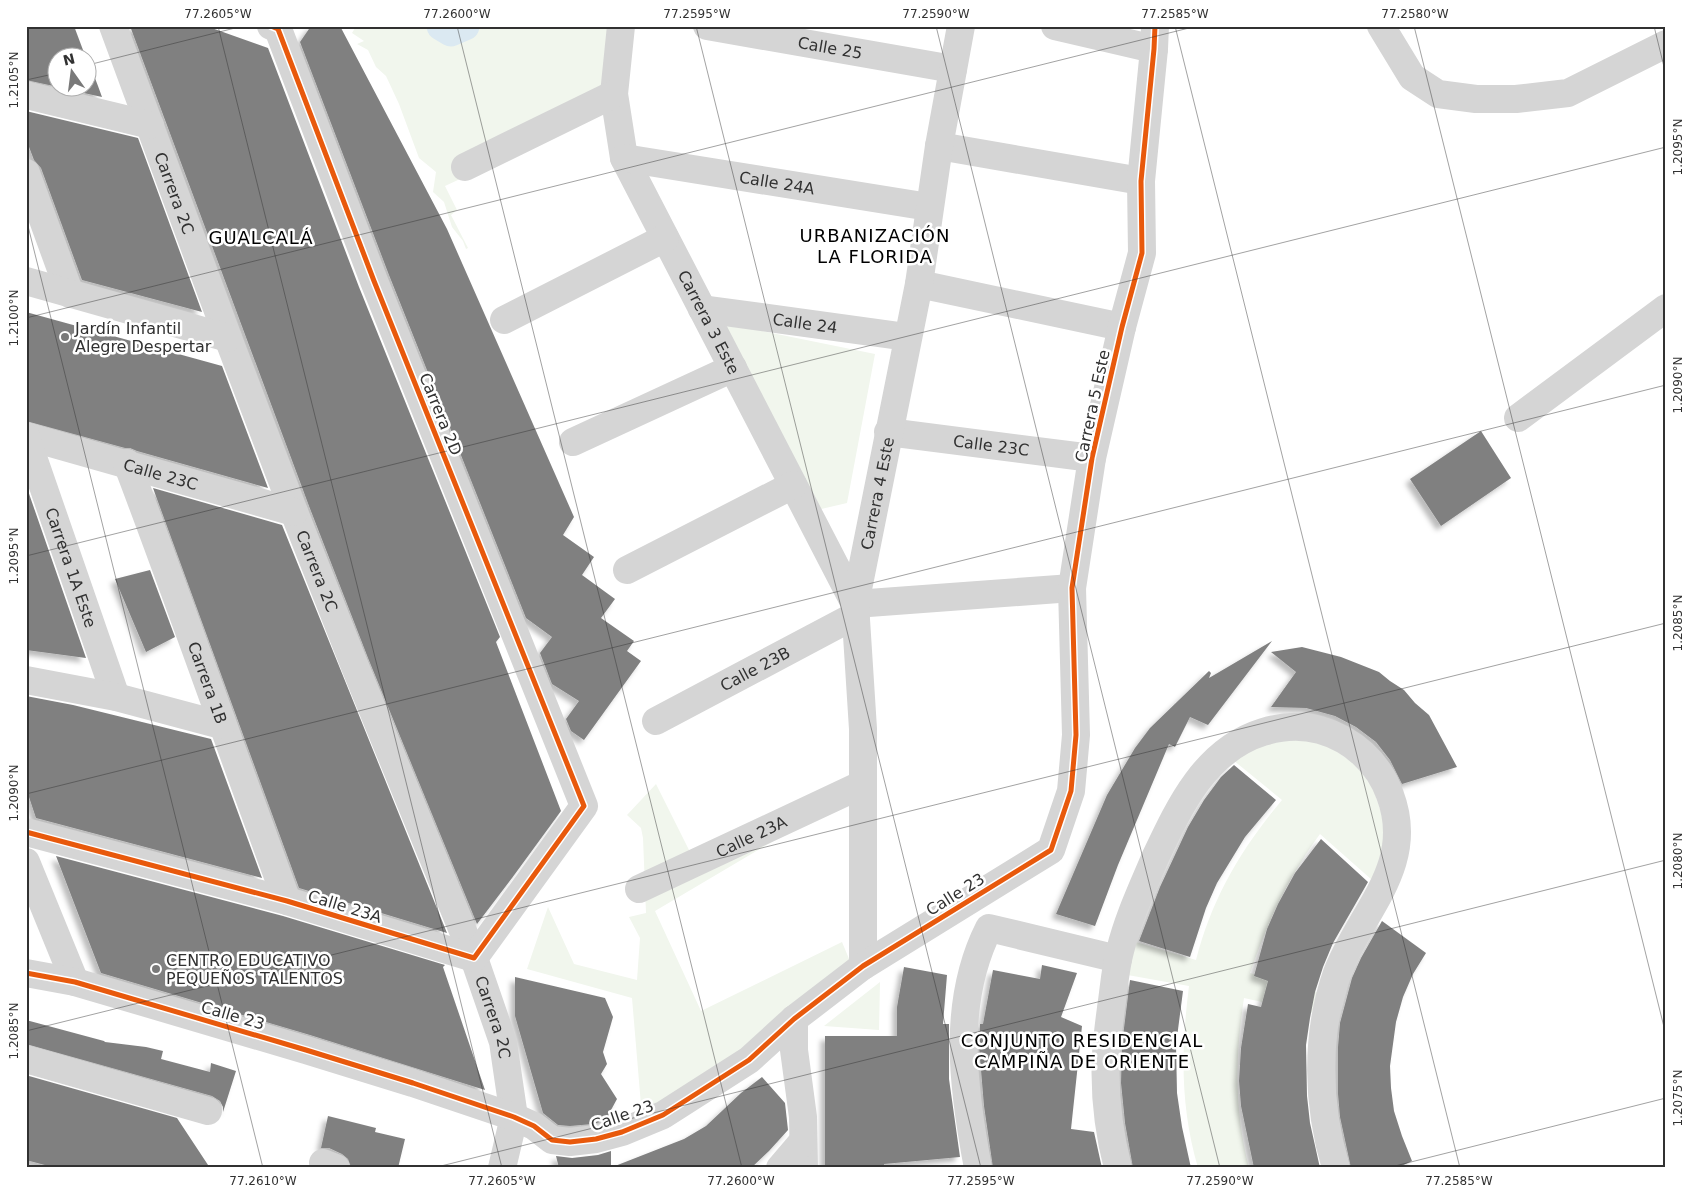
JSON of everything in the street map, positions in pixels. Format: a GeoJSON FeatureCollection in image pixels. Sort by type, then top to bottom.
{"type":"FeatureCollection","features":[{"type":"Feature","properties":{"kind":"street","name":"Carrera 2C"},"geometry":{"type":"LineString","coordinates":[[113,26],[294,512],[474,958],[503,1042],[514,1117]]}},
{"type":"Feature","properties":{"kind":"street","name":"Carrera 3 Este"},"geometry":{"type":"LineString","coordinates":[[621,26],[614,94],[624,158],[794,485],[856,610]]}},
{"type":"Feature","properties":{"kind":"street","name":"Calle 25"},"geometry":{"type":"LineString","coordinates":[[707,26],[954,69]]}},
{"type":"Feature","properties":{"kind":"street","name":"Carrera 4 Este"},"geometry":{"type":"LineString","coordinates":[[863,966],[863,728],[856,610],[888,432],[919,284],[929,207],[961,26]]}},
{"type":"Feature","properties":{"kind":"street"},"geometry":{"type":"LineString","coordinates":[[1055,26],[1155,38]]}},
{"type":"Feature","properties":{"kind":"street","name":"Carrera 5 Este"},"geometry":{"type":"LineString","coordinates":[[1051,850],[1071,791],[1076,735],[1072,588],[1096,437],[1122,326],[1142,253],[1141,181],[1155,38],[1169,26]]}},
{"type":"Feature","properties":{"kind":"street"},"geometry":{"type":"LineString","coordinates":[[1381,26],[1412,77],[1438,94],[1476,99],[1516,99],[1568,93],[1666,44]]}},
{"type":"Feature","properties":{"kind":"street","name":"Carrera 2D"},"geometry":{"type":"LineString","coordinates":[[274,28],[584,806],[474,958]]}},
{"type":"Feature","properties":{"kind":"street"},"geometry":{"type":"LineString","coordinates":[[26,94],[150,124]]}},
{"type":"Feature","properties":{"kind":"street"},"geometry":{"type":"LineString","coordinates":[[465,167],[614,94]]}},
{"type":"Feature","properties":{"kind":"street"},"geometry":{"type":"LineString","coordinates":[[939,146],[1141,181]]}},
{"type":"Feature","properties":{"kind":"street","name":"Calle 24A"},"geometry":{"type":"LineString","coordinates":[[624,158],[929,207]]}},
{"type":"Feature","properties":{"kind":"street"},"geometry":{"type":"LineString","coordinates":[[26,173],[70,294]]}},
{"type":"Feature","properties":{"kind":"street"},"geometry":{"type":"LineString","coordinates":[[504,320],[665,238]]}},
{"type":"Feature","properties":{"kind":"street"},"geometry":{"type":"LineString","coordinates":[[26,282],[228,338]]}},
{"type":"Feature","properties":{"kind":"street"},"geometry":{"type":"LineString","coordinates":[[919,284],[1122,326]]}},
{"type":"Feature","properties":{"kind":"street"},"geometry":{"type":"LineString","coordinates":[[1518,418],[1666,308]]}},
{"type":"Feature","properties":{"kind":"street","name":"Calle 24"},"geometry":{"type":"LineString","coordinates":[[702,310],[907,337]]}},
{"type":"Feature","properties":{"kind":"street"},"geometry":{"type":"LineString","coordinates":[[573,442],[733,368]]}},
{"type":"Feature","properties":{"kind":"street","name":"Calle 23C"},"geometry":{"type":"LineString","coordinates":[[888,432],[1092,458]]}},
{"type":"Feature","properties":{"kind":"street","name":"Calle 23C"},"geometry":{"type":"LineString","coordinates":[[26,436],[127,463],[294,512]]}},
{"type":"Feature","properties":{"kind":"street","name":"Carrera 1A Este"},"geometry":{"type":"LineString","coordinates":[[26,436],[116,697]]}},
{"type":"Feature","properties":{"kind":"street","name":"Carrera 1B"},"geometry":{"type":"LineString","coordinates":[[127,463],[287,901]]}},
{"type":"Feature","properties":{"kind":"street"},"geometry":{"type":"LineString","coordinates":[[627,570],[794,485]]}},
{"type":"Feature","properties":{"kind":"street","name":"Calle 23B"},"geometry":{"type":"LineString","coordinates":[[656,721],[856,610],[1072,588]]}},
{"type":"Feature","properties":{"kind":"street"},"geometry":{"type":"LineString","coordinates":[[26,680],[116,697],[221,724]]}},
{"type":"Feature","properties":{"kind":"street"},"geometry":{"type":"LineString","coordinates":[[1118,1168],[1108,1120],[1105,1080],[1106,1051],[1118,959],[1133,908],[1170,827],[1193,785],[1219,756],[1230,748],[1254,735],[1281,728],[1294,727],[1322,731],[1339,737],[1355,747],[1379,773],[1395,810],[1397,841],[1395,857],[1385,884],[1346,952],[1333,987],[1327,1012],[1321,1060],[1321,1091],[1328,1138],[1336,1168]]}},
{"type":"Feature","properties":{"kind":"street","name":"Calle 23A"},"geometry":{"type":"LineString","coordinates":[[639,889],[863,784]]}},
{"type":"Feature","properties":{"kind":"street","name":"Calle 23A"},"geometry":{"type":"LineString","coordinates":[[26,832],[287,901],[474,958]]}},
{"type":"Feature","properties":{"kind":"street","name":"Calle 23"},"geometry":{"type":"LineString","coordinates":[[26,973],[74,982],[315,1053],[514,1117],[534,1126],[552,1140],[570,1142],[596,1139],[622,1132],[663,1115],[749,1060],[794,1019],[863,966],[1051,850]]}},
{"type":"Feature","properties":{"kind":"street"},"geometry":{"type":"LineString","coordinates":[[26,862],[74,982]]}},
{"type":"Feature","properties":{"kind":"street"},"geometry":{"type":"LineString","coordinates":[[971,899],[989,928],[1118,959]]}},
{"type":"Feature","properties":{"kind":"street"},"geometry":{"type":"LineString","coordinates":[[978,1168],[966,1090],[964,1048],[965,1005],[972,974],[989,928]]}},
{"type":"Feature","properties":{"kind":"street"},"geometry":{"type":"LineString","coordinates":[[794,1019],[794,1050],[803,1116],[804,1168]]}},
{"type":"Feature","properties":{"kind":"street"},"geometry":{"type":"LineString","coordinates":[[26,1059],[208,1111]]}},
{"type":"Feature","properties":{"kind":"street"},"geometry":{"type":"LineString","coordinates":[[502,1168],[514,1117]]}},
{"type":"Feature","properties":{"kind":"street"},"geometry":{"type":"LineString","coordinates":[[780,1168],[803,1141]]}},
{"type":"Feature","properties":{"kind":"shaded area"},"geometry":{"type":"Polygon","coordinates":[[[349,26],[611,26],[596,116],[445,186],[457,210],[451,215],[468,248],[466,249],[463,241],[452,227],[444,202],[433,192],[436,172],[419,158],[399,104],[386,76],[376,67],[368,50],[357,44],[364,41],[352,33],[355,28],[349,26]]]}},
{"type":"Feature","properties":{"kind":"shaded area"},"geometry":{"type":"Polygon","coordinates":[[[723,323],[875,354],[847,503],[817,510],[723,323]]]}},
{"type":"Feature","properties":{"kind":"shaded area"},"geometry":{"type":"Polygon","coordinates":[[[1305,739],[1332,748],[1356,765],[1373,788],[1383,818],[1383,850],[1372,880],[1320,834],[1298,866],[1271,918],[1250,973],[1317,992],[1312,1013],[1244,998],[1239,1041],[1238,1104],[1249,1168],[1198,1168],[1192,1145],[1185,1100],[1184,1032],[1189,986],[1122,974],[1129,940],[1196,960],[1219,895],[1241,856],[1282,800],[1233,760],[1267,742],[1305,739]]]}},
{"type":"Feature","properties":{"kind":"shaded area"},"geometry":{"type":"Polygon","coordinates":[[[656,784],[694,860],[836,804],[655,911],[701,1011],[842,942],[852,966],[706,1087],[654,1106],[641,1105],[632,998],[527,969],[548,907],[574,964],[637,980],[640,938],[629,917],[646,913],[643,838],[641,828],[627,815],[656,784]]]}},
{"type":"Feature","properties":{"kind":"shaded area"},"geometry":{"type":"Polygon","coordinates":[[[880,982],[879,1030],[824,1026],[880,982]]]}},
{"type":"Feature","properties":{"kind":"building"},"geometry":{"type":"Polygon","coordinates":[[[26,26],[74,26],[82,48],[48,48],[48,85],[26,80],[26,26]]]}},
{"type":"Feature","properties":{"kind":"building"},"geometry":{"type":"Polygon","coordinates":[[[130,26],[206,26],[268,48],[359,287],[500,637],[496,642],[561,811],[477,924],[368,658],[309,506],[130,26]]]}},
{"type":"Feature","properties":{"kind":"building"},"geometry":{"type":"Polygon","coordinates":[[[311,26],[340,26],[447,229],[574,517],[563,535],[594,557],[582,575],[615,599],[601,618],[634,641],[627,651],[641,661],[584,740],[571,731],[566,719],[579,701],[552,684],[540,653],[552,637],[526,618],[389,275],[300,42],[311,26]]]}},
{"type":"Feature","properties":{"kind":"building"},"geometry":{"type":"Polygon","coordinates":[[[98,86],[102,97],[98,96],[98,86]]]}},
{"type":"Feature","properties":{"kind":"building"},"geometry":{"type":"Polygon","coordinates":[[[26,111],[138,138],[202,312],[82,280],[41,168],[34,160],[26,139],[26,111]]]}},
{"type":"Feature","properties":{"kind":"building"},"geometry":{"type":"Polygon","coordinates":[[[26,312],[222,366],[268,488],[130,448],[26,421],[26,312]]]}},
{"type":"Feature","properties":{"kind":"building"},"geometry":{"type":"Polygon","coordinates":[[[1481,431],[1511,478],[1441,526],[1410,479],[1481,431]]]}},
{"type":"Feature","properties":{"kind":"building"},"geometry":{"type":"Polygon","coordinates":[[[26,485],[86,658],[26,650],[26,485]]]}},
{"type":"Feature","properties":{"kind":"building"},"geometry":{"type":"Polygon","coordinates":[[[153,488],[282,525],[447,933],[299,888],[153,488]]]}},
{"type":"Feature","properties":{"kind":"building"},"geometry":{"type":"Polygon","coordinates":[[[150,570],[175,637],[146,652],[115,579],[150,570]]]}},
{"type":"Feature","properties":{"kind":"building"},"geometry":{"type":"Polygon","coordinates":[[[1272,641],[1208,725],[1190,717],[1175,747],[1169,744],[1118,865],[1095,926],[1056,914],[1107,795],[1135,748],[1150,728],[1209,671],[1211,673],[1209,678],[1272,641]]]}},
{"type":"Feature","properties":{"kind":"building"},"geometry":{"type":"Polygon","coordinates":[[[1302,647],[1341,657],[1379,672],[1404,690],[1429,715],[1457,767],[1402,784],[1390,760],[1376,742],[1356,727],[1335,716],[1306,708],[1271,707],[1296,672],[1271,652],[1302,647]]]}},
{"type":"Feature","properties":{"kind":"building"},"geometry":{"type":"Polygon","coordinates":[[[26,696],[73,705],[211,739],[262,878],[36,818],[26,788],[26,696]]]}},
{"type":"Feature","properties":{"kind":"building"},"geometry":{"type":"Polygon","coordinates":[[[1234,765],[1276,800],[1245,837],[1217,883],[1206,908],[1190,957],[1139,941],[1160,887],[1188,827],[1204,800],[1221,777],[1234,765]]]}},
{"type":"Feature","properties":{"kind":"building"},"geometry":{"type":"Polygon","coordinates":[[[1321,839],[1368,882],[1333,943],[1315,992],[1310,1018],[1306,1045],[1307,1096],[1310,1123],[1320,1168],[1254,1168],[1241,1106],[1239,1081],[1241,1048],[1248,1004],[1261,1007],[1268,981],[1254,976],[1267,929],[1295,873],[1321,839]]]}},
{"type":"Feature","properties":{"kind":"building"},"geometry":{"type":"Polygon","coordinates":[[[56,856],[283,916],[445,965],[443,967],[485,1090],[310,1035],[101,973],[56,856]]]}},
{"type":"Feature","properties":{"kind":"building"},"geometry":{"type":"Polygon","coordinates":[[[1382,921],[1426,953],[1413,974],[1403,997],[1396,1022],[1390,1066],[1394,1111],[1412,1161],[1397,1168],[1351,1168],[1340,1117],[1338,1094],[1340,1023],[1352,978],[1382,921]]]}},
{"type":"Feature","properties":{"kind":"building"},"geometry":{"type":"Polygon","coordinates":[[[1042,965],[1077,973],[1061,1017],[1082,1026],[1071,1129],[1094,1132],[1102,1168],[993,1168],[984,1106],[979,1046],[980,1024],[983,1024],[993,970],[1040,979],[1042,965]]]}},
{"type":"Feature","properties":{"kind":"building"},"geometry":{"type":"Polygon","coordinates":[[[904,967],[947,975],[943,1024],[949,1024],[949,1079],[960,1157],[884,1164],[884,1168],[825,1168],[825,1036],[897,1036],[897,1007],[904,967]]]}},
{"type":"Feature","properties":{"kind":"building"},"geometry":{"type":"Polygon","coordinates":[[[515,977],[605,998],[613,1017],[603,1052],[607,1064],[601,1074],[617,1099],[611,1110],[611,1119],[593,1124],[558,1125],[543,1113],[515,1016],[515,977]]]}},
{"type":"Feature","properties":{"kind":"building"},"geometry":{"type":"Polygon","coordinates":[[[1130,980],[1183,991],[1176,1045],[1177,1093],[1191,1168],[1133,1168],[1125,1123],[1121,1083],[1122,1044],[1130,980]]]}},
{"type":"Feature","properties":{"kind":"building"},"geometry":{"type":"Polygon","coordinates":[[[26,1020],[105,1042],[163,1051],[161,1059],[210,1072],[211,1063],[236,1071],[223,1112],[220,1101],[212,1096],[26,1044],[26,1020]]]}},
{"type":"Feature","properties":{"kind":"building"},"geometry":{"type":"Polygon","coordinates":[[[29,1076],[177,1118],[210,1168],[56,1168],[26,1160],[26,1087],[29,1076]]]}},
{"type":"Feature","properties":{"kind":"building"},"geometry":{"type":"Polygon","coordinates":[[[762,1077],[785,1103],[788,1130],[751,1168],[615,1168],[615,1166],[684,1139],[706,1126],[741,1093],[762,1077]]]}},
{"type":"Feature","properties":{"kind":"building"},"geometry":{"type":"Polygon","coordinates":[[[328,1116],[376,1128],[375,1132],[405,1139],[398,1168],[351,1167],[348,1159],[342,1154],[329,1148],[321,1148],[328,1116]]]}},
{"type":"Feature","properties":{"kind":"building"},"geometry":{"type":"Polygon","coordinates":[[[611,1151],[611,1168],[559,1168],[556,1156],[572,1158],[598,1155],[611,1151]]]}},
{"type":"Feature","properties":{"kind":"waterway"},"geometry":{"type":"LineString","coordinates":[[441,26],[451,32],[465,26]]}},
{"type":"Feature","properties":{"kind":"cycle path"},"geometry":{"type":"LineString","coordinates":[[26,832],[287,901],[474,958],[584,806],[374,281],[278,29],[271,26]]}},
{"type":"Feature","properties":{"kind":"cycle path"},"geometry":{"type":"LineString","coordinates":[[26,973],[75,982],[413,1083],[514,1117],[534,1126],[552,1140],[570,1142],[596,1139],[622,1132],[663,1115],[749,1060],[794,1019],[863,966],[1051,850],[1071,791],[1076,735],[1072,588],[1092,458],[1122,327],[1142,253],[1141,181],[1155,26]]}},
{"type":"Feature","properties":{"kind":"place","name":"Jardín Infantil Alegre Despertar"},"geometry":{"type":"Point","coordinates":[65,337]}},
{"type":"Feature","properties":{"kind":"place","name":"CENTRO EDUCATIVO PEQUEÑOS TALENTOS"},"geometry":{"type":"Point","coordinates":[156,969]}},
{"type":"Feature","properties":{"kind":"district","name":"GUALCALÁ"},"geometry":{"type":"Point","coordinates":[261,238]}},
{"type":"Feature","properties":{"kind":"district","name":"URBANIZACIÓN LA FLORIDA"},"geometry":{"type":"Point","coordinates":[875,246]}},
{"type":"Feature","properties":{"kind":"district","name":"CONJUNTO RESIDENCIAL CAMPIÑA DE ORIENTE"},"geometry":{"type":"Point","coordinates":[1082,1051]}}]}
